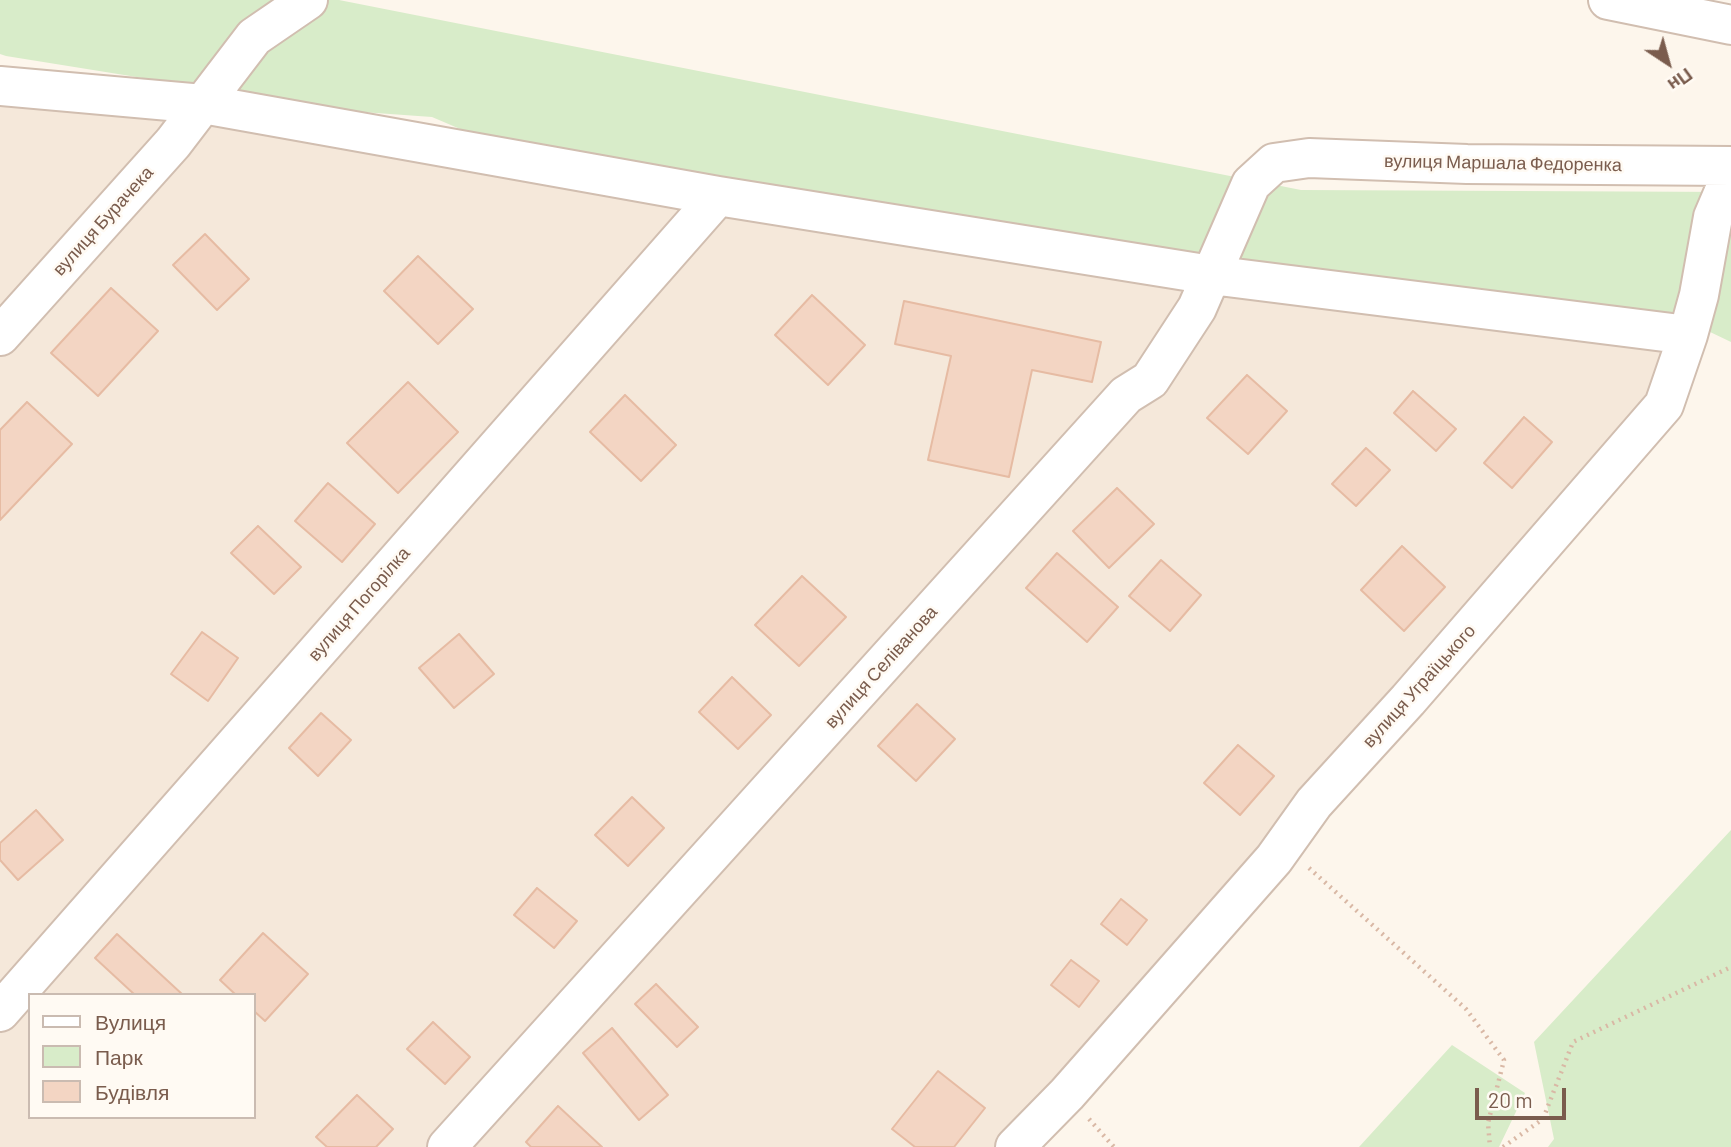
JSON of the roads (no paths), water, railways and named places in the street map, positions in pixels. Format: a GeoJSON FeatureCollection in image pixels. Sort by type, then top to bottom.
{"type":"FeatureCollection","features":[{"type":"Feature","properties":{"kind":"street","name":"вулиця Бурачека"},"geometry":{"type":"LineString","coordinates":[[0,336],[173,143],[254,37],[308,0]]}},
{"type":"Feature","properties":{"kind":"street"},"geometry":{"type":"LineString","coordinates":[[1608,0],[1731,25]]}},
{"type":"Feature","properties":{"kind":"street"},"geometry":{"type":"LineString","coordinates":[[0,86],[203,104],[718,196],[1211,275],[1688,335]]}},
{"type":"Feature","properties":{"kind":"street","name":"вулиця Маршала Федоренка"},"geometry":{"type":"LineString","coordinates":[[1275,163],[1309,158],[1468,164],[1731,166]]}},
{"type":"Feature","properties":{"kind":"street","name":"вулиця Селіванова"},"geometry":{"type":"LineString","coordinates":[[447,1147],[1126,395],[1150,380],[1197,308],[1251,184],[1275,163]]}},
{"type":"Feature","properties":{"kind":"street","name":"вулиця Уграїцького"},"geometry":{"type":"LineString","coordinates":[[1014,1147],[1068,1094],[1283,847],[1314,803],[1417,690],[1664,405],[1699,296],[1713,217],[1731,175]]}},
{"type":"Feature","properties":{"kind":"street","name":"вулиця Погорілка"},"geometry":{"type":"LineString","coordinates":[[0,1012],[718,196]]}}]}
